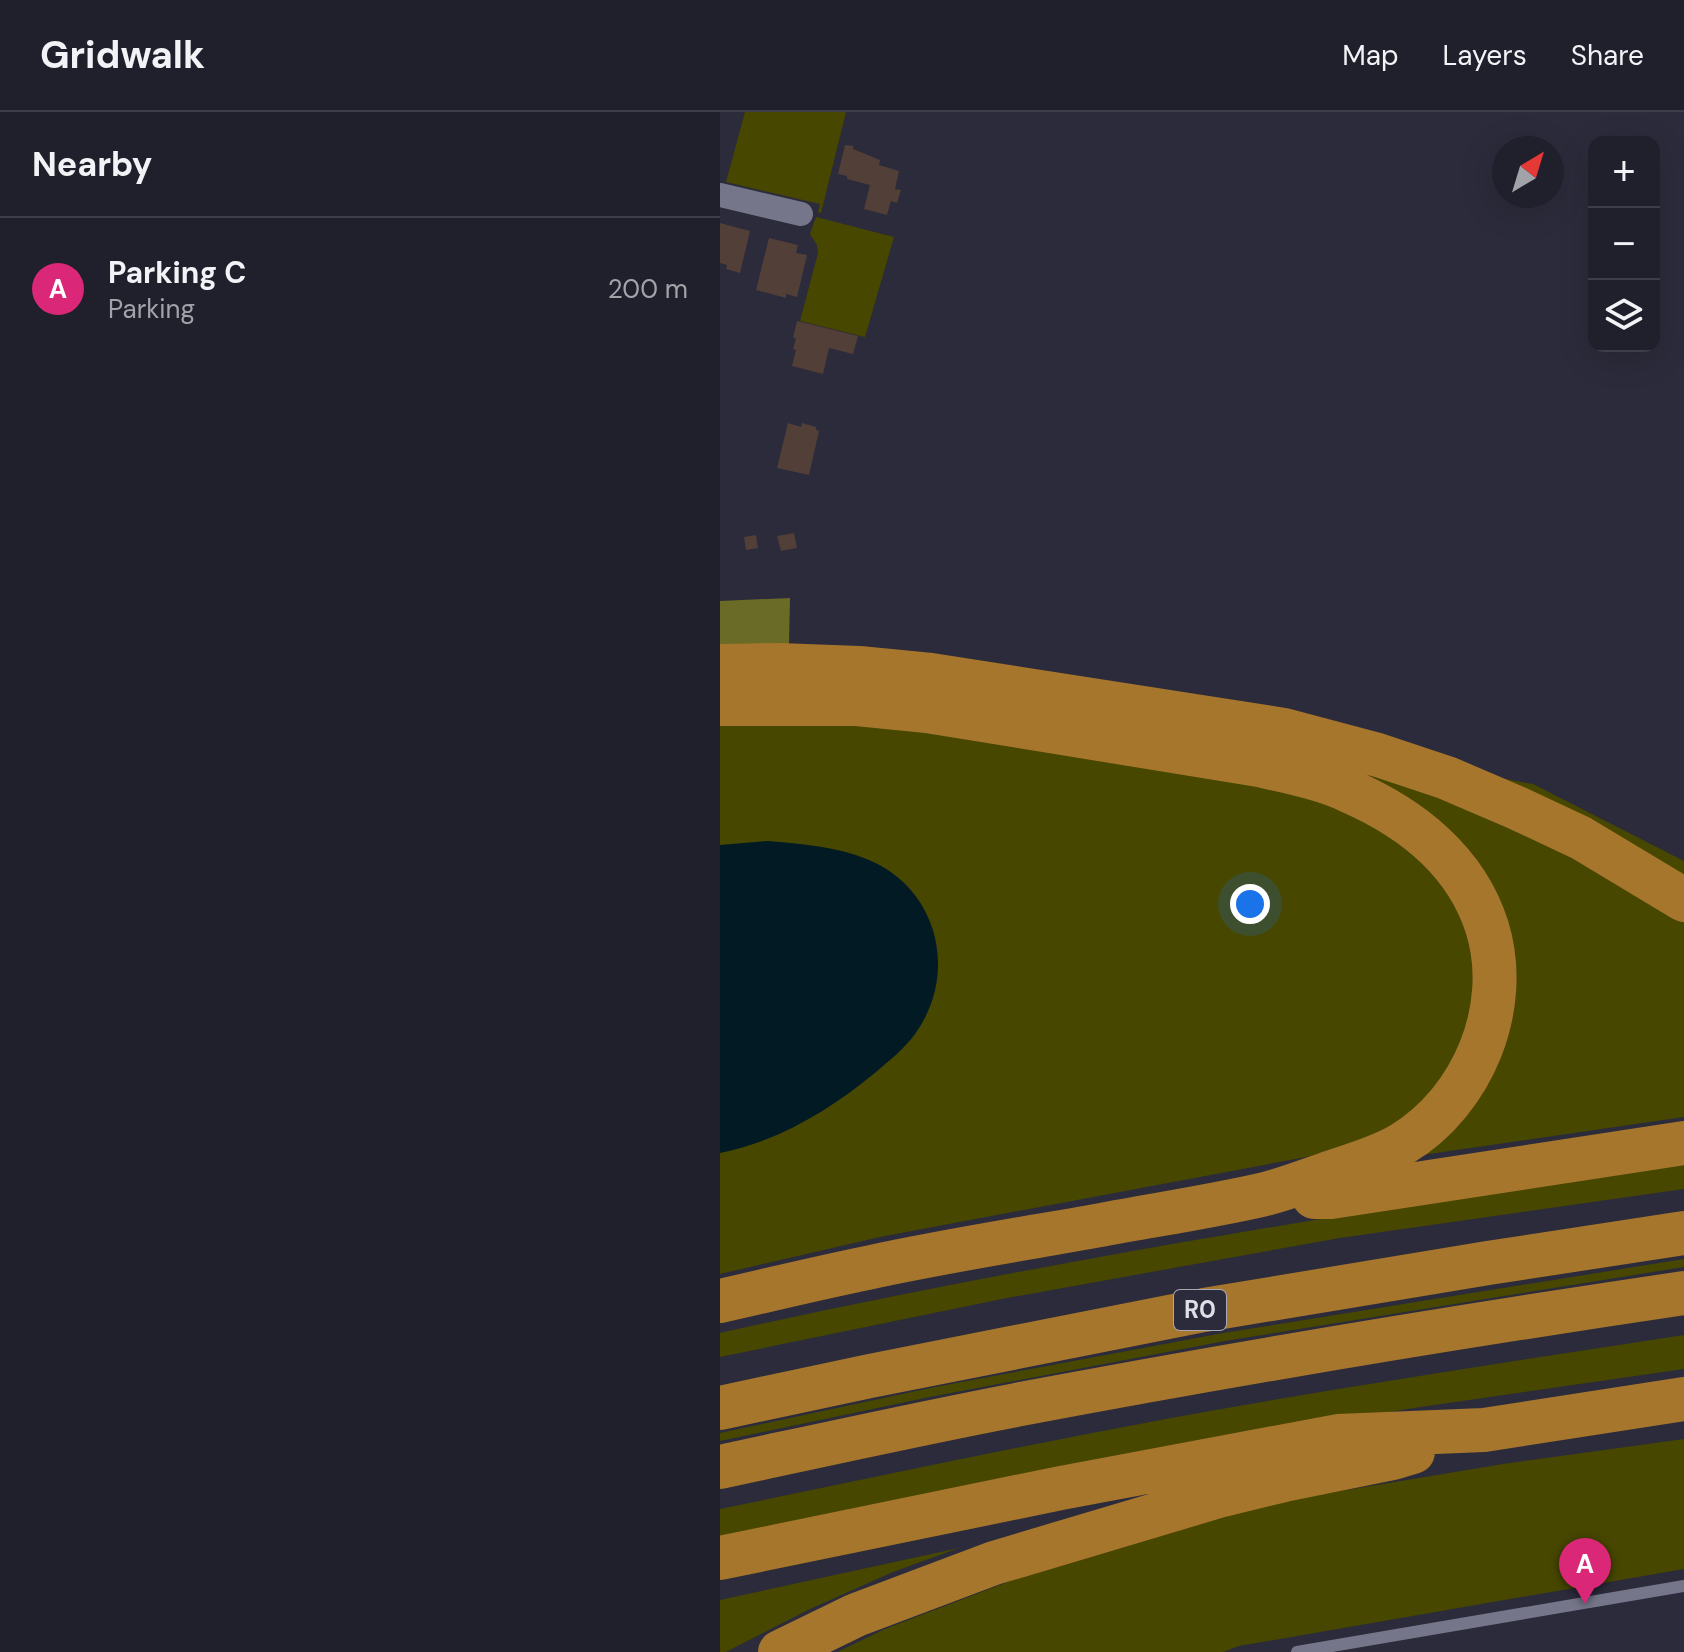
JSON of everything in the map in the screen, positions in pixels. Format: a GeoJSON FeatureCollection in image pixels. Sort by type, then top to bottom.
{"type":"FeatureCollection","features":[{"type":"Feature","properties":{"kind":"highway"},"geometry":{"type":"LineString","coordinates":[[720,666],[859,668],[931,675],[1284,730],[1378,755],[1447,778],[1581,838],[1684,900]]}},
{"type":"Feature","properties":{"kind":"highway"},"geometry":{"type":"LineString","coordinates":[[720,704],[857,704],[995,721],[1259,765],[1348,790],[1391,812],[1422,833],[1451,861],[1473,892],[1487,927],[1494,959],[1494,999],[1484,1043],[1468,1077],[1430,1124],[1401,1144],[1366,1161],[1263,1195],[868,1267],[720,1301]]}},
{"type":"Feature","properties":{"kind":"highway"},"geometry":{"type":"LineString","coordinates":[[1263,1195],[1331,1197],[1684,1143]]}},
{"type":"Feature","properties":{"kind":"highway","name":"R0"},"geometry":{"type":"LineString","coordinates":[[720,1408],[1204,1310],[1684,1233]]}},
{"type":"Feature","properties":{"kind":"highway","name":"R0"},"geometry":{"type":"LineString","coordinates":[[720,1467],[1013,1406],[1228,1366],[1684,1293]]}},
{"type":"Feature","properties":{"kind":"highway"},"geometry":{"type":"LineString","coordinates":[[720,1558],[1061,1488],[1338,1436],[1484,1430],[1684,1399]]}},
{"type":"Feature","properties":{"kind":"highway"},"geometry":{"type":"LineString","coordinates":[[780,1652],[856,1615],[994,1563],[1222,1495],[1393,1458],[1484,1430]]}},
{"type":"Feature","properties":{"kind":"street"},"geometry":{"type":"LineString","coordinates":[[720,195],[801,214]]}},
{"type":"Feature","properties":{"kind":"lane"},"geometry":{"type":"LineString","coordinates":[[1297,1652],[1684,1586]]}},
{"type":"Feature","properties":{"kind":"shaded area"},"geometry":{"type":"Polygon","coordinates":[[[745,112],[846,112],[821,213],[818,212],[820,204],[726,182],[745,112]]]}},
{"type":"Feature","properties":{"kind":"shaded area"},"geometry":{"type":"Polygon","coordinates":[[[816,217],[894,237],[865,337],[800,321],[818,253],[810,234],[816,217]]]}},
{"type":"Feature","properties":{"kind":"shaded area"},"geometry":{"type":"Polygon","coordinates":[[[790,598],[789,644],[720,652],[720,601],[790,598]]]}},
{"type":"Feature","properties":{"kind":"shaded area"},"geometry":{"type":"Polygon","coordinates":[[[866,721],[1273,788],[1368,813],[1437,867],[1464,905],[1476,975],[1476,999],[1448,1075],[1394,1129],[1317,1155],[880,1237],[720,1274],[720,724],[866,721]]]}},
{"type":"Feature","properties":{"kind":"shaded area"},"geometry":{"type":"Polygon","coordinates":[[[1343,764],[1405,782],[1517,828],[1684,920],[1684,1117],[1415,1156],[1504,930],[1343,764]]]}},
{"type":"Feature","properties":{"kind":"shaded area"},"geometry":{"type":"Polygon","coordinates":[[[1472,773],[1533,784],[1684,861],[1684,881],[1472,773]]]}},
{"type":"Feature","properties":{"kind":"shaded area"},"geometry":{"type":"Polygon","coordinates":[[[1684,1162],[1684,1189],[1340,1238],[1007,1298],[720,1357],[720,1333],[840,1307],[1200,1239],[1684,1162]]]}},
{"type":"Feature","properties":{"kind":"shaded area"},"geometry":{"type":"Polygon","coordinates":[[[1684,1259],[1684,1267],[1225,1341],[720,1441],[720,1433],[935,1387],[1223,1333],[1684,1259]]]}},
{"type":"Feature","properties":{"kind":"shaded area"},"geometry":{"type":"Polygon","coordinates":[[[1684,1335],[1684,1369],[1407,1409],[720,1542],[720,1509],[1171,1418],[1684,1335]]]}},
{"type":"Feature","properties":{"kind":"shaded area"},"geometry":{"type":"Polygon","coordinates":[[[1684,1439],[1684,1569],[1239,1646],[1223,1652],[837,1652],[885,1629],[1018,1578],[1268,1503],[1503,1464],[1684,1439]]]}},
{"type":"Feature","properties":{"kind":"shaded area"},"geometry":{"type":"Polygon","coordinates":[[[959,1548],[893,1572],[810,1609],[726,1652],[720,1652],[720,1600],[959,1548]]]}},
{"type":"Feature","properties":{"kind":"water"},"geometry":{"type":"Polygon","coordinates":[[[767,841],[819,846],[844,852],[869,860],[893,873],[911,891],[925,912],[934,935],[938,960],[936,985],[928,1010],[915,1034],[897,1054],[859,1086],[783,1132],[720,1153],[720,845],[767,841]]]}},
{"type":"Feature","properties":{"kind":"building"},"geometry":{"type":"Polygon","coordinates":[[[845,145],[880,160],[879,165],[899,171],[895,189],[901,190],[897,203],[891,201],[887,215],[864,209],[870,185],[838,174],[845,145]]]}},
{"type":"Feature","properties":{"kind":"building"},"geometry":{"type":"Polygon","coordinates":[[[720,223],[750,231],[740,273],[726,269],[727,265],[720,263],[720,223]]]}},
{"type":"Feature","properties":{"kind":"building"},"geometry":{"type":"Polygon","coordinates":[[[769,238],[798,245],[796,253],[807,255],[797,297],[786,294],[786,298],[756,290],[769,238]]]}},
{"type":"Feature","properties":{"kind":"building"},"geometry":{"type":"Polygon","coordinates":[[[797,321],[858,336],[853,354],[829,348],[823,374],[792,366],[797,321]]]}},
{"type":"Feature","properties":{"kind":"building"},"geometry":{"type":"Polygon","coordinates":[[[788,423],[801,427],[802,423],[819,431],[809,475],[777,468],[788,423]]]}},
{"type":"Feature","properties":{"kind":"building"},"geometry":{"type":"Polygon","coordinates":[[[794,533],[797,548],[781,551],[777,536],[794,533]]]}},
{"type":"Feature","properties":{"kind":"building"},"geometry":{"type":"Polygon","coordinates":[[[756,535],[758,548],[746,550],[744,537],[756,535]]]}},
{"type":"Feature","properties":{"kind":"place","name":"Parking C"},"geometry":{"type":"Point","coordinates":[1585,1604]}}]}
